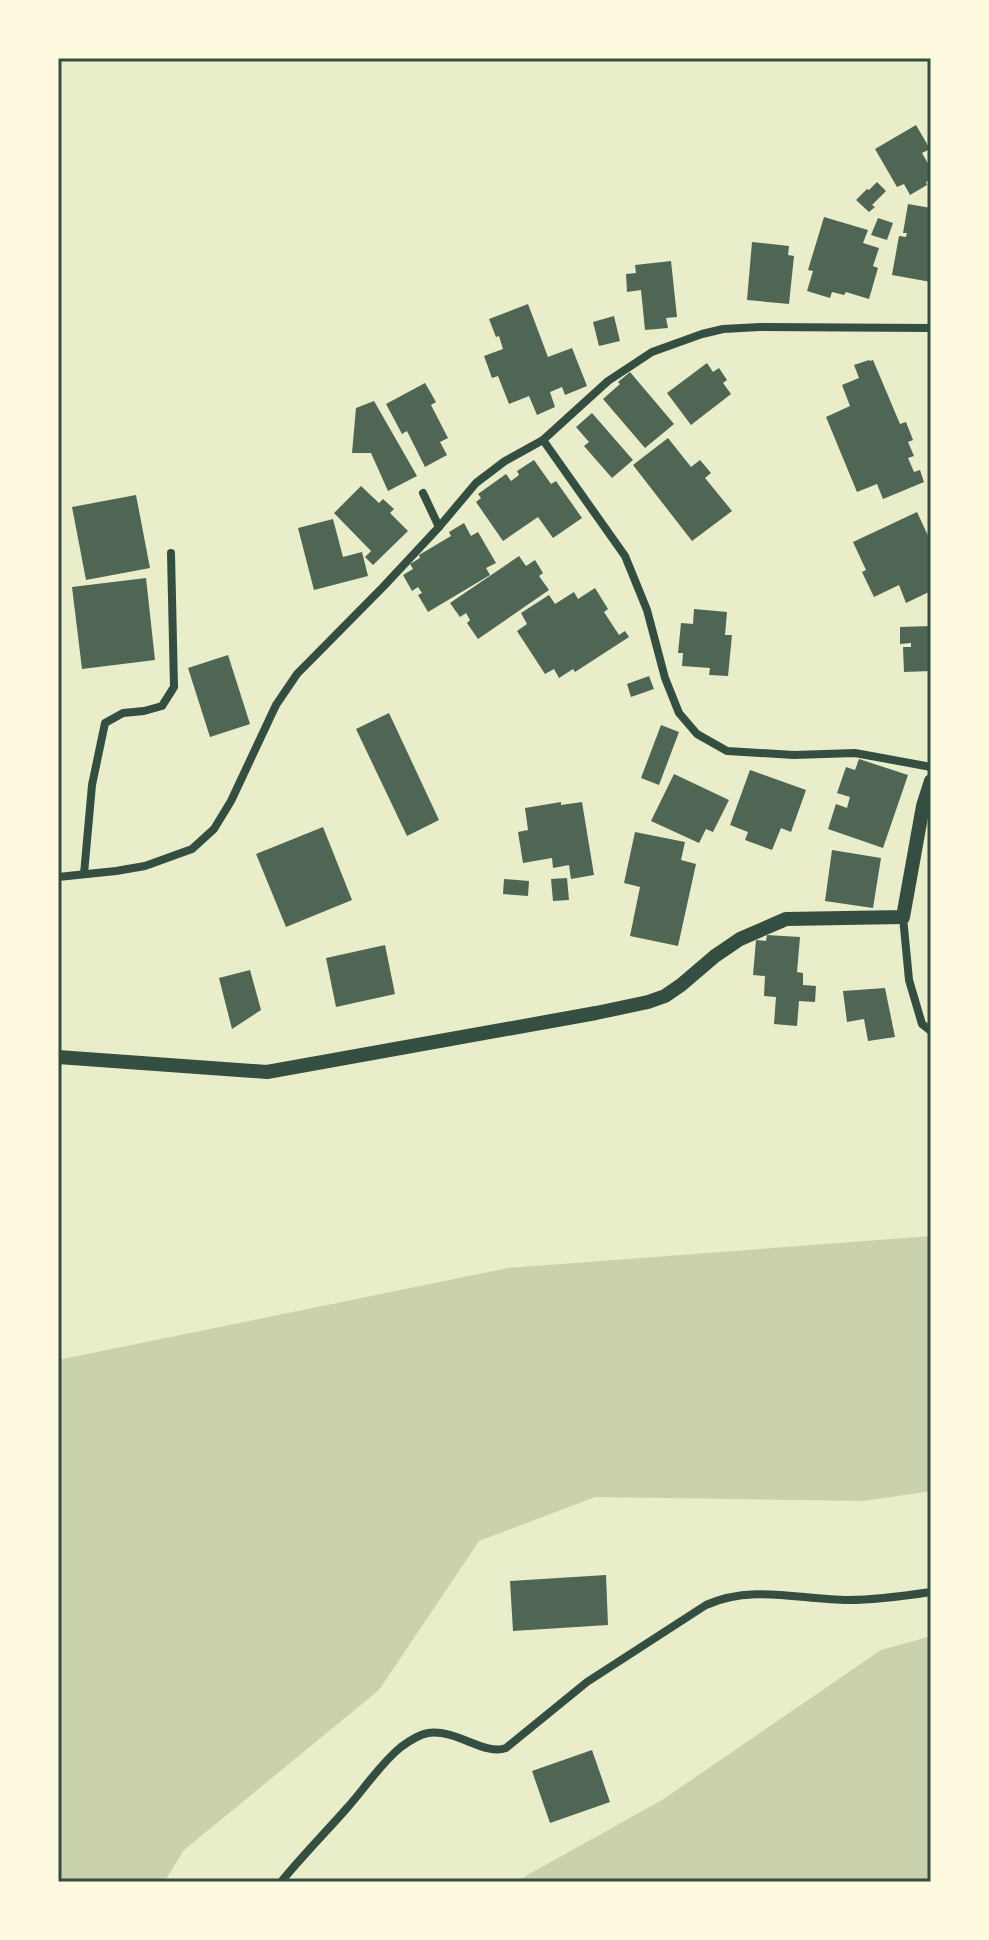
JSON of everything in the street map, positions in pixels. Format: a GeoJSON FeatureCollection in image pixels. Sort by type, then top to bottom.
{"type":"FeatureCollection","features":[{"type":"Feature","properties":{"kind":"street"},"geometry":{"type":"LineString","coordinates":[[58,877],[145,866],[192,849],[214,829],[231,801],[276,705],[297,674],[439,527],[476,483],[505,461],[543,440],[608,381],[652,352],[723,329],[931,328]]}},
{"type":"Feature","properties":{"kind":"street"},"geometry":{"type":"LineString","coordinates":[[543,440],[625,556],[647,610],[679,713],[697,734],[727,751],[794,755],[855,753],[931,767]]}},
{"type":"Feature","properties":{"kind":"street"},"geometry":{"type":"LineString","coordinates":[[423,493],[439,527]]}},
{"type":"Feature","properties":{"kind":"street"},"geometry":{"type":"LineString","coordinates":[[84,874],[92,785],[105,723],[123,713],[162,706],[174,687],[171,553]]}},
{"type":"Feature","properties":{"kind":"street"},"geometry":{"type":"LineString","coordinates":[[931,781],[923,806],[903,917],[909,980],[917,1014],[922,1024],[931,1031]]}},
{"type":"Feature","properties":{"kind":"street"},"geometry":{"type":"LineString","coordinates":[[58,1057],[253,1072],[281,1070],[648,1002],[673,991],[740,939],[786,919],[903,917]]}},
{"type":"Feature","properties":{"kind":"street"},"geometry":{"type":"LineString","coordinates":[[281,1882],[382,1766],[409,1741],[439,1732],[491,1749],[506,1748],[587,1682],[706,1605],[727,1597],[749,1594],[849,1600],[931,1592]]}},
{"type":"Feature","properties":{"kind":"green space"},"geometry":{"type":"Polygon","coordinates":[[[931,1236],[931,1491],[864,1501],[595,1497],[479,1541],[379,1690],[184,1850],[164,1882],[58,1882],[58,1360],[508,1268],[931,1236]]]}},
{"type":"Feature","properties":{"kind":"green space"},"geometry":{"type":"Polygon","coordinates":[[[931,1636],[931,1882],[515,1882],[662,1800],[881,1650],[931,1636]]]}},
{"type":"Feature","properties":{"kind":"building"},"geometry":{"type":"Polygon","coordinates":[[[916,125],[930,149],[922,153],[931,169],[931,179],[910,195],[904,184],[897,187],[875,149],[916,125]]]}},
{"type":"Feature","properties":{"kind":"building"},"geometry":{"type":"Polygon","coordinates":[[[877,182],[886,191],[869,212],[856,200],[877,182]]]}},
{"type":"Feature","properties":{"kind":"building"},"geometry":{"type":"Polygon","coordinates":[[[908,204],[931,208],[931,282],[892,275],[899,236],[906,237],[907,233],[903,233],[908,204]]]}},
{"type":"Feature","properties":{"kind":"building"},"geometry":{"type":"Polygon","coordinates":[[[824,217],[868,230],[863,243],[879,248],[873,266],[878,268],[869,299],[846,292],[844,295],[832,292],[830,298],[807,291],[813,271],[808,270],[824,217]]]}},
{"type":"Feature","properties":{"kind":"building"},"geometry":{"type":"Polygon","coordinates":[[[878,218],[893,223],[887,240],[871,235],[878,218]]]}},
{"type":"Feature","properties":{"kind":"building"},"geometry":{"type":"Polygon","coordinates":[[[752,242],[789,246],[788,255],[794,256],[789,304],[747,300],[752,242]]]}},
{"type":"Feature","properties":{"kind":"building"},"geometry":{"type":"Polygon","coordinates":[[[671,261],[677,317],[666,318],[668,328],[645,330],[641,290],[627,292],[626,274],[636,273],[635,265],[671,261]]]}},
{"type":"Feature","properties":{"kind":"building"},"geometry":{"type":"Polygon","coordinates":[[[528,304],[548,357],[572,348],[587,386],[565,395],[562,387],[550,392],[555,407],[537,415],[529,396],[509,404],[498,376],[492,378],[484,356],[503,349],[489,319],[528,304]]]}},
{"type":"Feature","properties":{"kind":"building"},"geometry":{"type":"Polygon","coordinates":[[[614,316],[620,341],[599,346],[593,322],[614,316]]]}},
{"type":"Feature","properties":{"kind":"building"},"geometry":{"type":"Polygon","coordinates":[[[873,360],[900,424],[906,422],[913,440],[908,442],[914,456],[908,458],[914,472],[920,470],[924,482],[883,499],[877,484],[857,492],[826,417],[850,406],[842,385],[859,378],[854,365],[873,360]]]}},
{"type":"Feature","properties":{"kind":"building"},"geometry":{"type":"Polygon","coordinates":[[[707,363],[713,372],[719,368],[727,380],[723,383],[731,394],[691,425],[667,393],[707,363]]]}},
{"type":"Feature","properties":{"kind":"building"},"geometry":{"type":"Polygon","coordinates":[[[630,372],[674,424],[645,448],[603,399],[630,372]]]}},
{"type":"Feature","properties":{"kind":"building"},"geometry":{"type":"Polygon","coordinates":[[[425,383],[436,402],[431,405],[448,438],[440,442],[447,455],[425,467],[407,431],[402,434],[386,404],[425,383]]]}},
{"type":"Feature","properties":{"kind":"building"},"geometry":{"type":"Polygon","coordinates":[[[374,401],[417,476],[388,491],[371,453],[352,453],[356,408],[374,401]]]}},
{"type":"Feature","properties":{"kind":"building"},"geometry":{"type":"Polygon","coordinates":[[[592,413],[633,460],[612,478],[584,446],[589,442],[576,427],[592,413]]]}},
{"type":"Feature","properties":{"kind":"building"},"geometry":{"type":"Polygon","coordinates":[[[668,438],[691,467],[700,460],[711,473],[705,478],[732,511],[692,541],[633,465],[668,438]]]}},
{"type":"Feature","properties":{"kind":"building"},"geometry":{"type":"Polygon","coordinates":[[[534,460],[551,484],[556,481],[582,518],[553,538],[538,517],[503,541],[476,502],[481,498],[478,494],[506,474],[511,481],[519,475],[517,471],[534,460]]]}},
{"type":"Feature","properties":{"kind":"building"},"geometry":{"type":"Polygon","coordinates":[[[361,486],[379,503],[383,499],[394,509],[390,513],[408,531],[373,565],[365,557],[371,551],[334,513],[361,486]]]}},
{"type":"Feature","properties":{"kind":"building"},"geometry":{"type":"Polygon","coordinates":[[[136,495],[150,568],[86,580],[72,507],[136,495]]]}},
{"type":"Feature","properties":{"kind":"building"},"geometry":{"type":"Polygon","coordinates":[[[917,512],[931,542],[931,591],[906,603],[899,585],[874,597],[853,542],[917,512]]]}},
{"type":"Feature","properties":{"kind":"building"},"geometry":{"type":"Polygon","coordinates":[[[333,519],[343,557],[362,552],[368,576],[314,590],[298,528],[333,519]]]}},
{"type":"Feature","properties":{"kind":"building"},"geometry":{"type":"Polygon","coordinates":[[[464,523],[471,536],[478,532],[496,563],[486,568],[490,575],[428,612],[418,595],[422,593],[418,587],[412,591],[403,575],[413,569],[410,564],[420,558],[419,555],[451,536],[449,532],[464,523]]]}},
{"type":"Feature","properties":{"kind":"building"},"geometry":{"type":"Polygon","coordinates":[[[519,556],[526,566],[535,560],[543,573],[539,576],[549,590],[478,639],[467,623],[470,620],[466,613],[460,617],[450,603],[519,556]]]}},
{"type":"Feature","properties":{"kind":"building"},"geometry":{"type":"Polygon","coordinates":[[[146,578],[155,660],[82,669],[72,587],[146,578]]]}},
{"type":"Feature","properties":{"kind":"building"},"geometry":{"type":"Polygon","coordinates":[[[595,588],[608,609],[604,612],[619,635],[625,631],[629,637],[575,672],[573,669],[559,678],[554,669],[545,674],[517,631],[527,624],[521,613],[549,595],[555,604],[574,592],[578,599],[595,588]]]}},
{"type":"Feature","properties":{"kind":"building"},"geometry":{"type":"Polygon","coordinates":[[[694,609],[727,612],[725,635],[732,635],[728,676],[709,675],[710,668],[682,666],[683,653],[678,653],[681,623],[693,624],[694,609]]]}},
{"type":"Feature","properties":{"kind":"building"},"geometry":{"type":"Polygon","coordinates":[[[931,626],[931,671],[904,672],[903,647],[911,647],[911,643],[900,644],[900,627],[931,626]]]}},
{"type":"Feature","properties":{"kind":"building"},"geometry":{"type":"Polygon","coordinates":[[[228,655],[250,724],[210,737],[188,668],[228,655]]]}},
{"type":"Feature","properties":{"kind":"building"},"geometry":{"type":"Polygon","coordinates":[[[649,676],[654,689],[631,697],[627,684],[649,676]]]}},
{"type":"Feature","properties":{"kind":"building"},"geometry":{"type":"Polygon","coordinates":[[[389,713],[439,820],[407,836],[356,729],[389,713]]]}},
{"type":"Feature","properties":{"kind":"building"},"geometry":{"type":"Polygon","coordinates":[[[661,725],[679,732],[659,785],[641,778],[661,725]]]}},
{"type":"Feature","properties":{"kind":"building"},"geometry":{"type":"Polygon","coordinates":[[[859,759],[908,775],[883,848],[828,829],[836,804],[847,808],[850,797],[837,793],[846,767],[855,770],[859,759]]]}},
{"type":"Feature","properties":{"kind":"building"},"geometry":{"type":"Polygon","coordinates":[[[750,770],[806,790],[791,832],[781,828],[772,850],[745,840],[748,832],[730,825],[750,770]]]}},
{"type":"Feature","properties":{"kind":"building"},"geometry":{"type":"Polygon","coordinates":[[[674,774],[729,800],[713,832],[706,829],[699,843],[651,821],[674,774]]]}},
{"type":"Feature","properties":{"kind":"building"},"geometry":{"type":"Polygon","coordinates":[[[561,802],[561,805],[582,802],[594,875],[571,879],[569,865],[553,868],[552,858],[523,863],[518,832],[528,830],[525,808],[561,802]]]}},
{"type":"Feature","properties":{"kind":"building"},"geometry":{"type":"Polygon","coordinates":[[[323,827],[352,900],[286,927],[256,854],[323,827]]]}},
{"type":"Feature","properties":{"kind":"building"},"geometry":{"type":"Polygon","coordinates":[[[635,832],[685,842],[681,860],[696,864],[678,946],[630,936],[640,887],[624,883],[635,832]]]}},
{"type":"Feature","properties":{"kind":"building"},"geometry":{"type":"Polygon","coordinates":[[[832,850],[881,858],[873,908],[825,901],[832,850]]]}},
{"type":"Feature","properties":{"kind":"building"},"geometry":{"type":"Polygon","coordinates":[[[567,878],[569,900],[553,901],[551,879],[567,878]]]}},
{"type":"Feature","properties":{"kind":"building"},"geometry":{"type":"Polygon","coordinates":[[[504,879],[529,881],[528,896],[503,894],[504,879]]]}},
{"type":"Feature","properties":{"kind":"building"},"geometry":{"type":"Polygon","coordinates":[[[767,935],[800,937],[797,972],[803,973],[803,985],[816,986],[815,1002],[799,1001],[797,1026],[774,1024],[776,997],[764,996],[765,976],[753,975],[756,940],[766,941],[767,935]]]}},
{"type":"Feature","properties":{"kind":"building"},"geometry":{"type":"Polygon","coordinates":[[[385,945],[395,994],[336,1007],[326,958],[385,945]]]}},
{"type":"Feature","properties":{"kind":"building"},"geometry":{"type":"Polygon","coordinates":[[[250,970],[261,1010],[232,1029],[219,978],[250,970]]]}},
{"type":"Feature","properties":{"kind":"building"},"geometry":{"type":"Polygon","coordinates":[[[885,988],[895,1037],[868,1041],[864,1019],[847,1022],[843,991],[885,988]]]}},
{"type":"Feature","properties":{"kind":"building"},"geometry":{"type":"Polygon","coordinates":[[[606,1575],[608,1625],[513,1631],[510,1581],[606,1575]]]}},
{"type":"Feature","properties":{"kind":"building"},"geometry":{"type":"Polygon","coordinates":[[[592,1750],[610,1802],[550,1823],[532,1771],[592,1750]]]}}]}
